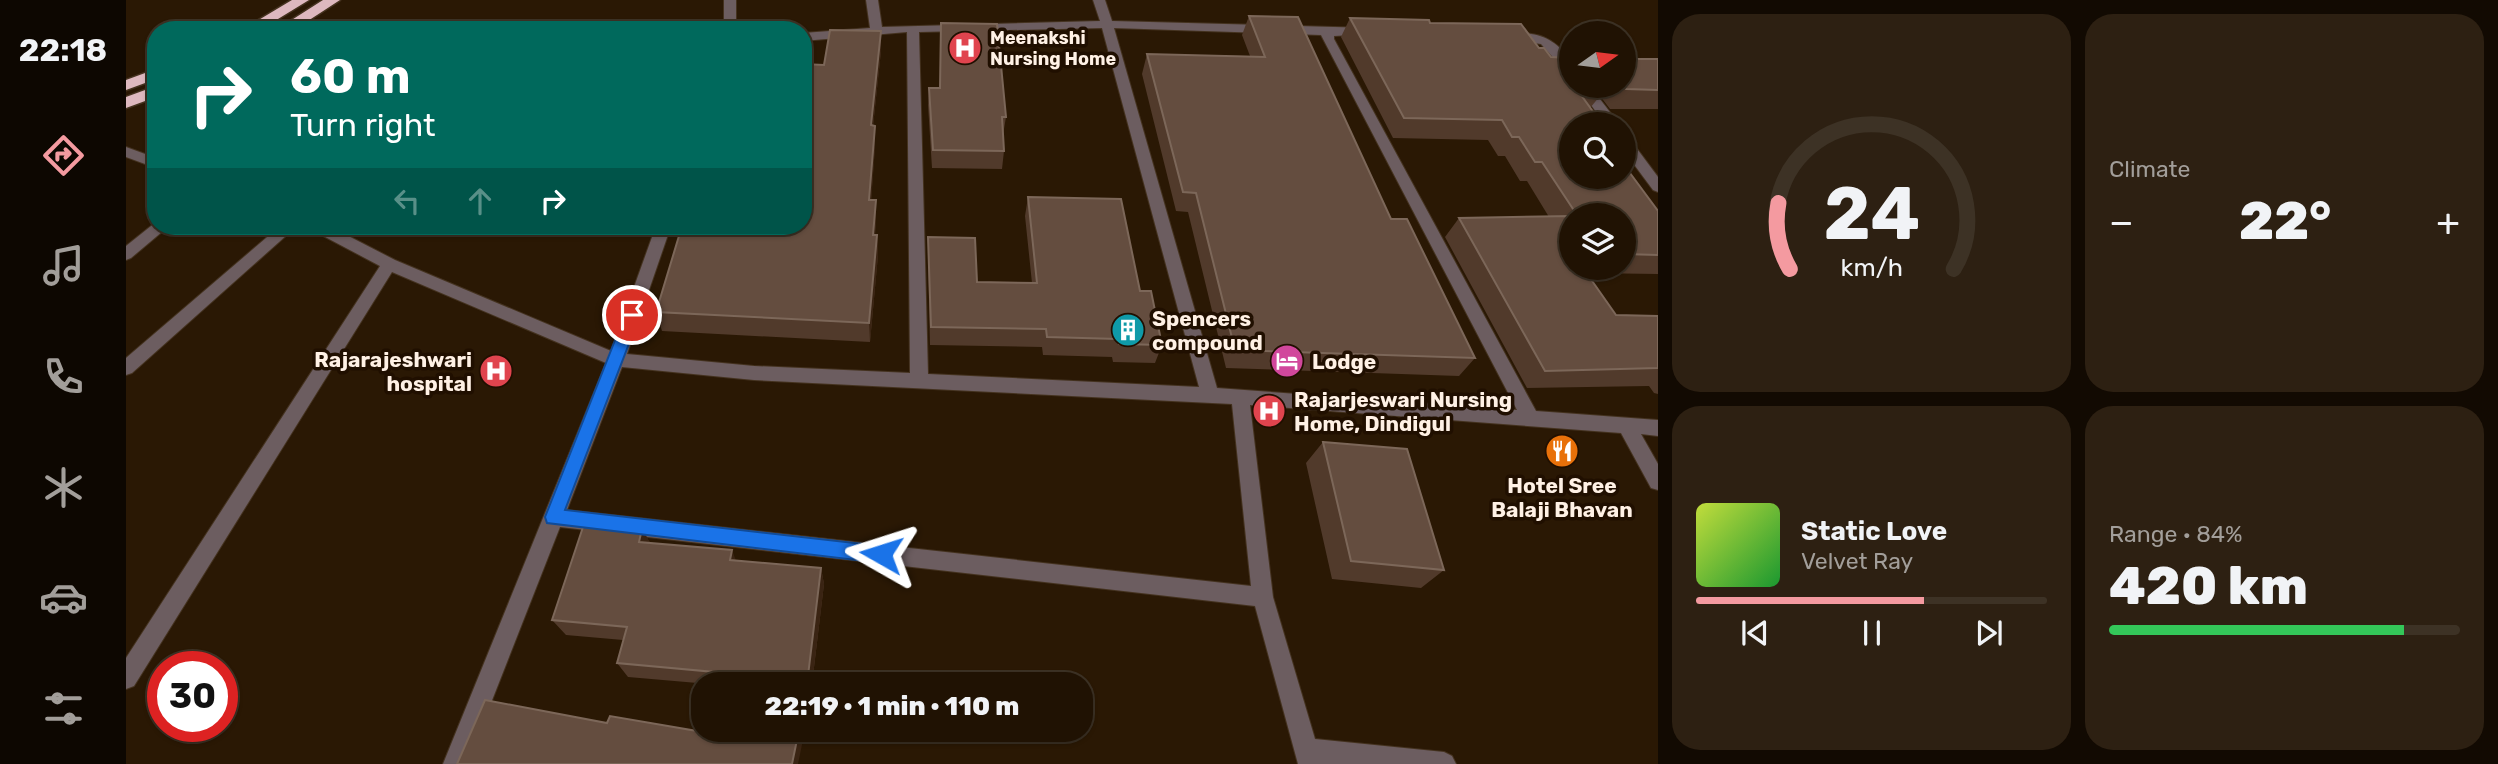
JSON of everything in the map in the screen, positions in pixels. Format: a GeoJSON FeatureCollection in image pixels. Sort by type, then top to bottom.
{"type":"FeatureCollection","features":[{"type":"Feature","properties":{"kind":"highway"},"geometry":{"type":"LineString","coordinates":[[265,21],[302,0]]}},
{"type":"Feature","properties":{"kind":"highway"},"geometry":{"type":"LineString","coordinates":[[299,21],[333,0]]}},
{"type":"Feature","properties":{"kind":"highway"},"geometry":{"type":"LineString","coordinates":[[126,85],[147,77]]}},
{"type":"Feature","properties":{"kind":"highway"},"geometry":{"type":"LineString","coordinates":[[126,103],[147,95]]}},
{"type":"Feature","properties":{"kind":"street"},"geometry":{"type":"LineString","coordinates":[[730,0],[730,21]]}},
{"type":"Feature","properties":{"kind":"street"},"geometry":{"type":"LineString","coordinates":[[872,0],[877,33]]}},
{"type":"Feature","properties":{"kind":"street"},"geometry":{"type":"LineString","coordinates":[[1099,0],[1210,396]]}},
{"type":"Feature","properties":{"kind":"street"},"geometry":{"type":"LineString","coordinates":[[812,37],[913,28],[1107,24],[1378,32]]}},
{"type":"Feature","properties":{"kind":"street"},"geometry":{"type":"LineString","coordinates":[[913,28],[919,381]]}},
{"type":"Feature","properties":{"kind":"street"},"geometry":{"type":"LineString","coordinates":[[1332,32],[1327,34],[1328,39],[1531,419]]}},
{"type":"Feature","properties":{"kind":"street"},"geometry":{"type":"LineString","coordinates":[[1495,35],[1543,38],[1559,53]]}},
{"type":"Feature","properties":{"kind":"street"},"geometry":{"type":"LineString","coordinates":[[1592,98],[1603,112]]}},
{"type":"Feature","properties":{"kind":"street"},"geometry":{"type":"LineString","coordinates":[[126,152],[147,160]]}},
{"type":"Feature","properties":{"kind":"street"},"geometry":{"type":"LineString","coordinates":[[1636,157],[1658,187]]}},
{"type":"Feature","properties":{"kind":"street"},"geometry":{"type":"LineString","coordinates":[[126,254],[150,235]]}},
{"type":"Feature","properties":{"kind":"street"},"geometry":{"type":"LineString","coordinates":[[126,368],[279,235]]}},
{"type":"Feature","properties":{"kind":"street"},"geometry":{"type":"LineString","coordinates":[[334,235],[389,264],[616,360],[754,373],[1210,396],[1658,428]]}},
{"type":"Feature","properties":{"kind":"street"},"geometry":{"type":"LineString","coordinates":[[455,764],[616,360],[661,235]]}},
{"type":"Feature","properties":{"kind":"street"},"geometry":{"type":"LineString","coordinates":[[126,678],[389,264]]}},
{"type":"Feature","properties":{"kind":"street"},"geometry":{"type":"LineString","coordinates":[[1240,398],[1263,597],[1308,757],[1444,764]]}},
{"type":"Feature","properties":{"kind":"street"},"geometry":{"type":"LineString","coordinates":[[1627,426],[1658,482]]}},
{"type":"Feature","properties":{"kind":"street"},"geometry":{"type":"LineString","coordinates":[[554,517],[1263,597]]}},
{"type":"Feature","properties":{"kind":"building"},"geometry":{"type":"Polygon","coordinates":[[[1249,16],[1298,17],[1391,219],[1407,219],[1475,358],[1235,350],[1196,193],[1183,192],[1147,54],[1265,57],[1249,16]]]}},
{"type":"Feature","properties":{"kind":"building"},"geometry":{"type":"Polygon","coordinates":[[[1350,18],[1429,20],[1430,23],[1521,24],[1539,48],[1544,48],[1551,57],[1559,57],[1559,98],[1583,98],[1593,112],[1559,112],[1559,188],[1542,162],[1535,162],[1519,137],[1512,137],[1502,120],[1404,118],[1350,18]]]}},
{"type":"Feature","properties":{"kind":"building"},"geometry":{"type":"Polygon","coordinates":[[[941,23],[997,24],[1006,117],[1002,117],[1004,151],[933,150],[929,88],[940,88],[941,23]]]}},
{"type":"Feature","properties":{"kind":"building"},"geometry":{"type":"Polygon","coordinates":[[[830,30],[881,31],[871,125],[875,126],[869,200],[876,200],[873,235],[877,235],[869,323],[656,312],[679,235],[812,235],[812,64],[824,65],[830,30]]]}},
{"type":"Feature","properties":{"kind":"building"},"geometry":{"type":"Polygon","coordinates":[[[1636,59],[1658,59],[1658,90],[1636,89],[1636,59]]]}},
{"type":"Feature","properties":{"kind":"building"},"geometry":{"type":"Polygon","coordinates":[[[1636,181],[1658,211],[1658,255],[1636,254],[1636,203],[1569,203],[1560,189],[1636,189],[1636,181]]]}},
{"type":"Feature","properties":{"kind":"building"},"geometry":{"type":"Polygon","coordinates":[[[1028,197],[1121,199],[1140,291],[1151,291],[1162,345],[1119,344],[1118,339],[1047,337],[1046,329],[931,327],[928,237],[975,238],[977,282],[1037,283],[1028,197]]]}},
{"type":"Feature","properties":{"kind":"building"},"geometry":{"type":"Polygon","coordinates":[[[1559,216],[1559,280],[1591,280],[1616,315],[1658,316],[1658,368],[1545,371],[1459,218],[1559,216]]]}},
{"type":"Feature","properties":{"kind":"building"},"geometry":{"type":"Polygon","coordinates":[[[1323,442],[1407,449],[1444,570],[1351,561],[1323,442]]]}},
{"type":"Feature","properties":{"kind":"building"},"geometry":{"type":"Polygon","coordinates":[[[584,524],[642,529],[639,542],[732,550],[730,560],[821,568],[808,672],[714,672],[617,663],[627,627],[552,620],[584,524]]]}},
{"type":"Feature","properties":{"kind":"building"},"geometry":{"type":"Polygon","coordinates":[[[485,700],[607,723],[610,716],[691,730],[691,742],[797,742],[792,764],[457,764],[485,700]]]}},
{"type":"Feature","properties":{"kind":"place","name":"Meenakshi Nursing Home"},"geometry":{"type":"Point","coordinates":[965,48]}},
{"type":"Feature","properties":{"kind":"place","name":"Spencers compound"},"geometry":{"type":"Point","coordinates":[1128,330]}},
{"type":"Feature","properties":{"kind":"place","name":"Lodge"},"geometry":{"type":"Point","coordinates":[1287,361]}},
{"type":"Feature","properties":{"kind":"place","name":"Rajarajeshwari hospital"},"geometry":{"type":"Point","coordinates":[496,371]}},
{"type":"Feature","properties":{"kind":"place","name":"Rajarjeswari Nursing Home, Dindigul"},"geometry":{"type":"Point","coordinates":[1269,411]}},
{"type":"Feature","properties":{"kind":"place","name":"Hotel Sree Balaji Bhavan"},"geometry":{"type":"Point","coordinates":[1562,451]}},
{"type":"Feature","properties":{"kind":"route"},"geometry":{"type":"LineString","coordinates":[[632,315],[554,517],[881,554]]}}]}
